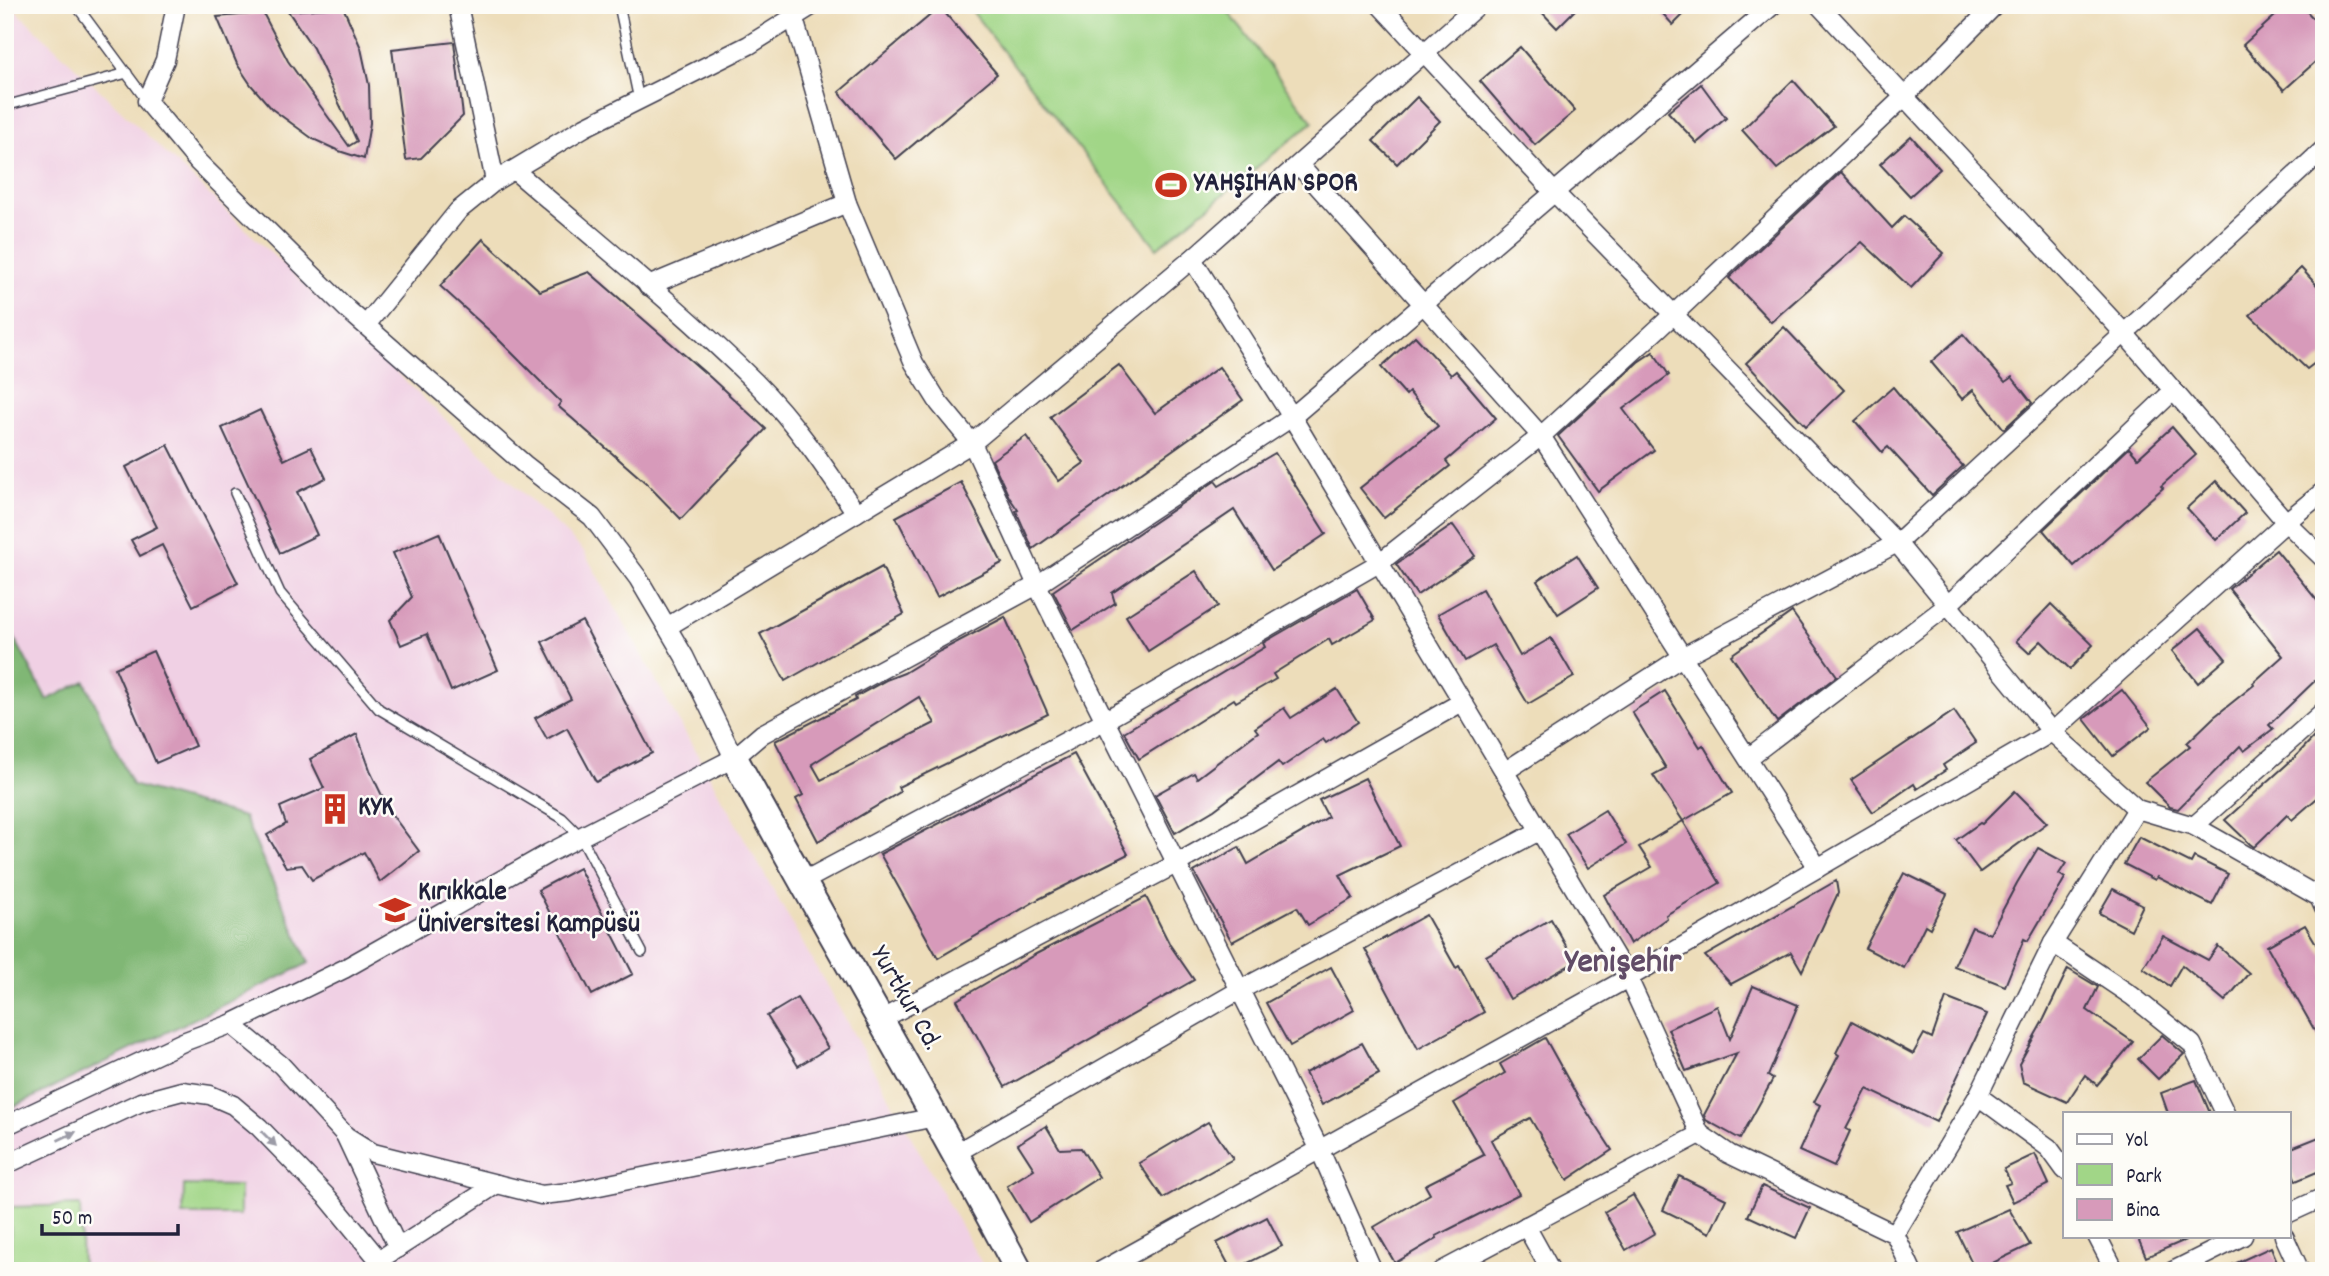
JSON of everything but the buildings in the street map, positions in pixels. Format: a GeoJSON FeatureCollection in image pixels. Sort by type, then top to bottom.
{"type":"FeatureCollection","features":[{"type":"Feature","properties":{"kind":"street"},"geometry":{"type":"LineString","coordinates":[[176,5],[165,60],[147,101],[198,162],[366,325],[524,464],[592,517],[638,578],[667,627],[734,758]]}},
{"type":"Feature","properties":{"kind":"street"},"geometry":{"type":"LineString","coordinates":[[458,5],[495,181]]}},
{"type":"Feature","properties":{"kind":"street"},"geometry":{"type":"LineString","coordinates":[[366,325],[458,211],[495,181],[585,127],[749,45],[791,12],[813,5]]}},
{"type":"Feature","properties":{"kind":"street"},"geometry":{"type":"LineString","coordinates":[[1380,5],[1553,192],[1897,543],[2052,732],[2137,809],[2194,826],[2322,900]]}},
{"type":"Feature","properties":{"kind":"street"},"geometry":{"type":"LineString","coordinates":[[667,627],[972,443],[1192,259],[1478,5]]}},
{"type":"Feature","properties":{"kind":"street"},"geometry":{"type":"LineString","coordinates":[[5,1126],[183,1042],[231,1024],[344,969],[581,837],[734,758],[762,734],[1037,586],[1292,417],[1425,306],[1553,192],[1773,5]]}},
{"type":"Feature","properties":{"kind":"street"},"geometry":{"type":"LineString","coordinates":[[1819,5],[2124,334],[2286,522],[2324,559]]}},
{"type":"Feature","properties":{"kind":"street"},"geometry":{"type":"LineString","coordinates":[[802,882],[1104,721],[1379,564],[1541,436],[1905,96],[1995,5]]}},
{"type":"Feature","properties":{"kind":"street"},"geometry":{"type":"LineString","coordinates":[[791,12],[847,203],[914,363],[939,403],[972,443],[1037,586],[1319,1148],[1373,1271]]}},
{"type":"Feature","properties":{"kind":"street"},"geometry":{"type":"LineString","coordinates":[[1504,772],[1682,657],[1897,543],[2324,149]]}},
{"type":"Feature","properties":{"kind":"street"},"geometry":{"type":"LineString","coordinates":[[1299,165],[1541,436],[1818,868]]}},
{"type":"Feature","properties":{"kind":"street"},"geometry":{"type":"LineString","coordinates":[[514,170],[756,383],[812,447],[856,513]]}},
{"type":"Feature","properties":{"kind":"street"},"geometry":{"type":"LineString","coordinates":[[648,286],[847,203]]}},
{"type":"Feature","properties":{"kind":"street"},"geometry":{"type":"LineString","coordinates":[[1192,259],[1292,417],[1628,978],[1700,1134],[1729,1154],[1895,1234],[1912,1271]]}},
{"type":"Feature","properties":{"kind":"street"},"geometry":{"type":"LineString","coordinates":[[1748,758],[1948,605],[2174,391]]}},
{"type":"Feature","properties":{"kind":"street"},"geometry":{"type":"LineString","coordinates":[[1101,1271],[1628,978],[2052,732],[2324,491]]}},
{"type":"Feature","properties":{"kind":"street"},"geometry":{"type":"LineString","coordinates":[[880,1020],[1176,864],[1462,702]]}},
{"type":"Feature","properties":{"kind":"street"},"geometry":{"type":"LineString","coordinates":[[2194,826],[2324,711]]}},
{"type":"Feature","properties":{"kind":"street","name":"Yurtkur Cd."},"geometry":{"type":"LineString","coordinates":[[734,758],[957,1153],[1019,1271]]}},
{"type":"Feature","properties":{"kind":"street"},"geometry":{"type":"LineString","coordinates":[[1895,1234],[1978,1096],[2053,943],[2137,809]]}},
{"type":"Feature","properties":{"kind":"street"},"geometry":{"type":"LineString","coordinates":[[957,1153],[1240,990],[1539,831]]}},
{"type":"Feature","properties":{"kind":"street"},"geometry":{"type":"LineString","coordinates":[[2053,943],[2132,996],[2192,1044],[2225,1112]]}},
{"type":"Feature","properties":{"kind":"street"},"geometry":{"type":"LineString","coordinates":[[231,1024],[281,1065],[346,1136],[373,1153],[541,1195],[570,1192],[935,1117]]}},
{"type":"Feature","properties":{"kind":"street"},"geometry":{"type":"LineString","coordinates":[[5,1166],[141,1101],[182,1091],[210,1095],[233,1104],[328,1198],[381,1266],[398,1248],[497,1184]]}},
{"type":"Feature","properties":{"kind":"street"},"geometry":{"type":"LineString","coordinates":[[1978,1096],[2049,1148],[2063,1167]]}},
{"type":"Feature","properties":{"kind":"street"},"geometry":{"type":"LineString","coordinates":[[1442,1271],[1700,1134]]}},
{"type":"Feature","properties":{"kind":"street"},"geometry":{"type":"LineString","coordinates":[[346,1136],[398,1248]]}},
{"type":"Feature","properties":{"kind":"street"},"geometry":{"type":"LineString","coordinates":[[2290,1213],[2324,1197]]}},
{"type":"Feature","properties":{"kind":"street"},"geometry":{"type":"LineString","coordinates":[[1526,1226],[1551,1271]]}},
{"type":"Feature","properties":{"kind":"street"},"geometry":{"type":"LineString","coordinates":[[2098,1238],[2115,1271]]}},
{"type":"Feature","properties":{"kind":"street"},"geometry":{"type":"LineString","coordinates":[[2173,1271],[2240,1238]]}},
{"type":"Feature","properties":{"kind":"street"},"geometry":{"type":"LineString","coordinates":[[2285,1238],[2300,1271]]}},
{"type":"Feature","properties":{"kind":"lane"},"geometry":{"type":"LineString","coordinates":[[76,5],[147,101]]}},
{"type":"Feature","properties":{"kind":"lane"},"geometry":{"type":"LineString","coordinates":[[619,5],[639,100]]}},
{"type":"Feature","properties":{"kind":"lane"},"geometry":{"type":"LineString","coordinates":[[5,106],[127,74]]}},
{"type":"Feature","properties":{"kind":"lane"},"geometry":{"type":"LineString","coordinates":[[235,494],[280,593],[379,709],[562,818],[581,837],[642,952]]}},
{"type":"Feature","properties":{"kind":"shaded area","name":"Kırıkkale Üniversitesi Kampüsü"},"geometry":{"type":"Polygon","coordinates":[[[5,5],[10,5],[583,550],[986,1271],[5,1271],[5,5]]]}},
{"type":"Feature","properties":{"kind":"green space","name":"YAHŞİHAN SPOR"},"geometry":{"type":"Polygon","coordinates":[[[980,5],[1223,5],[1313,122],[1157,248],[972,11],[980,5]]]}},
{"type":"Feature","properties":{"kind":"green space"},"geometry":{"type":"Polygon","coordinates":[[[5,620],[47,700],[85,681],[132,785],[244,817],[309,963],[5,1111],[5,620]]]}},
{"type":"Feature","properties":{"kind":"green space"},"geometry":{"type":"Polygon","coordinates":[[[184,1185],[240,1186],[240,1215],[183,1215],[184,1185]]]}},
{"type":"Feature","properties":{"kind":"green space"},"geometry":{"type":"Polygon","coordinates":[[[80,1205],[82,1271],[11,1271],[10,1207],[80,1205]]]}},
{"type":"Feature","properties":{"kind":"place","name":"YAHŞİHAN SPOR"},"geometry":{"type":"Point","coordinates":[1171,185]}},
{"type":"Feature","properties":{"kind":"place","name":"KYK"},"geometry":{"type":"Point","coordinates":[335,809]}},
{"type":"Feature","properties":{"kind":"place","name":"Kırıkkale Üniversitesi Kampüsü"},"geometry":{"type":"Point","coordinates":[395,910]}},
{"type":"Feature","properties":{"kind":"district","name":"Yenişehir"},"geometry":{"type":"Point","coordinates":[1623,964]}}]}
